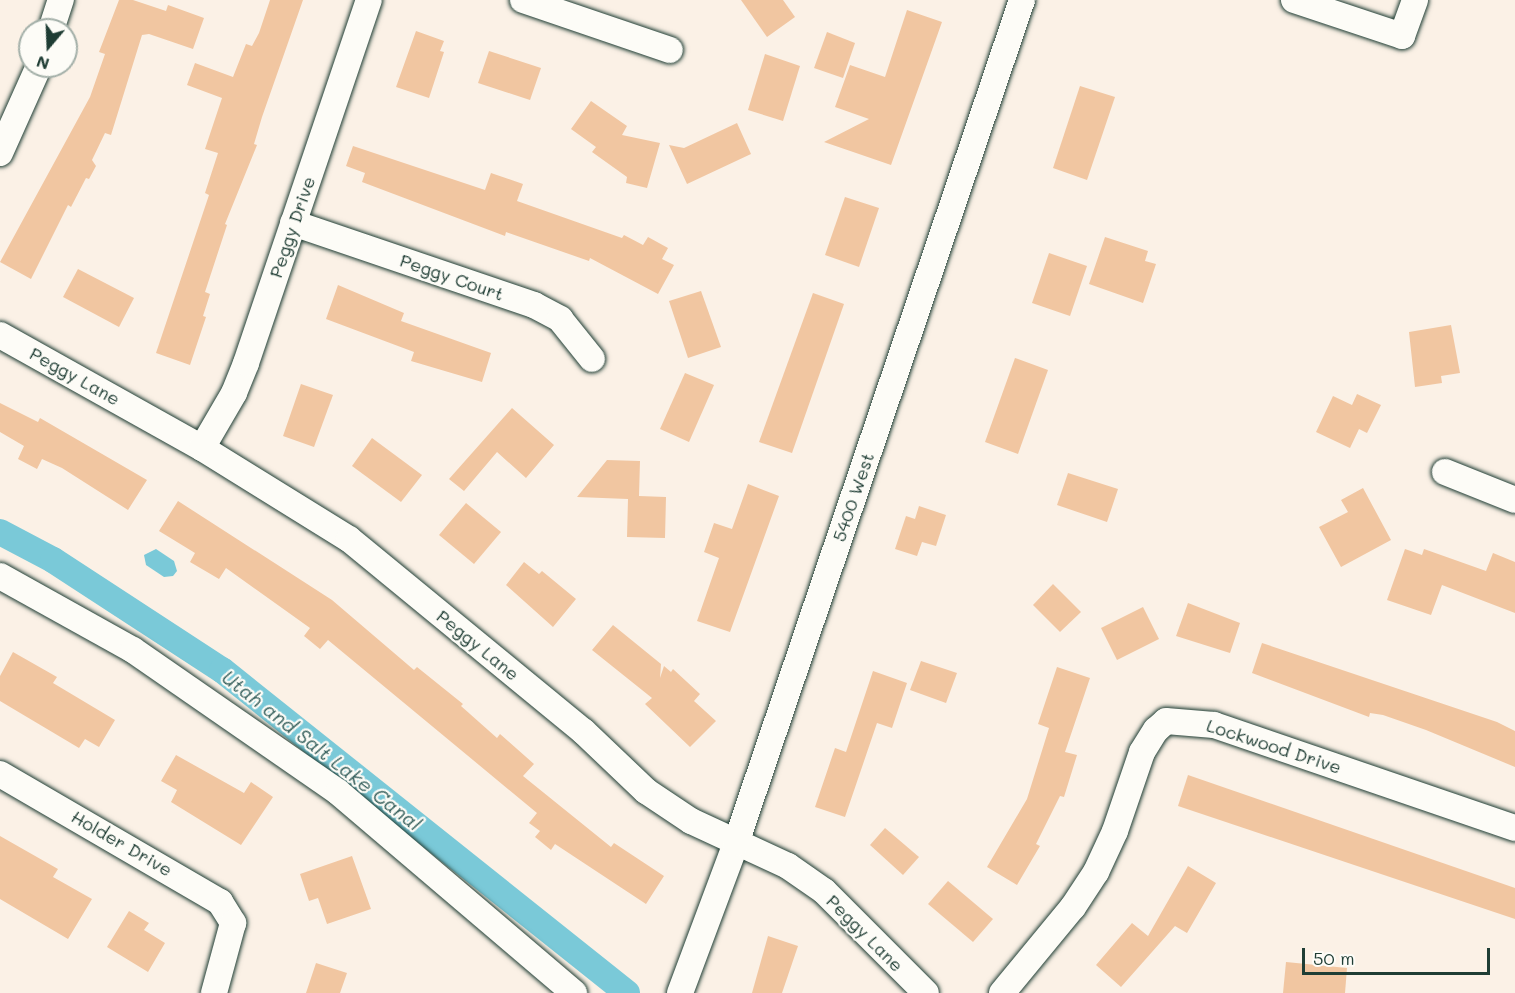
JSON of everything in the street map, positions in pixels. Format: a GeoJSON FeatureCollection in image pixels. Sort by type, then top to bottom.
{"type":"FeatureCollection","features":[{"type":"Feature","properties":{"kind":"street"},"geometry":{"type":"LineString","coordinates":[[55,18],[62,0]]}},
{"type":"Feature","properties":{"kind":"street","name":"Peggy Drive"},"geometry":{"type":"LineString","coordinates":[[202,448],[234,393],[369,0]]}},
{"type":"Feature","properties":{"kind":"street"},"geometry":{"type":"LineString","coordinates":[[523,0],[670,50]]}},
{"type":"Feature","properties":{"kind":"street","name":"5400 West"},"geometry":{"type":"LineString","coordinates":[[681,993],[736,843],[1022,0]]}},
{"type":"Feature","properties":{"kind":"street"},"geometry":{"type":"LineString","coordinates":[[1293,0],[1402,36],[1415,0]]}},
{"type":"Feature","properties":{"kind":"street"},"geometry":{"type":"LineString","coordinates":[[0,153],[34,78]]}},
{"type":"Feature","properties":{"kind":"street","name":"Peggy Court"},"geometry":{"type":"LineString","coordinates":[[294,223],[534,305],[560,319],[592,359]]}},
{"type":"Feature","properties":{"kind":"street","name":"Peggy Lane"},"geometry":{"type":"LineString","coordinates":[[0,335],[202,448],[349,539],[583,731],[646,791],[691,821],[788,866],[824,891],[926,993]]}},
{"type":"Feature","properties":{"kind":"street"},"geometry":{"type":"LineString","coordinates":[[1445,472],[1515,500]]}},
{"type":"Feature","properties":{"kind":"street"},"geometry":{"type":"LineString","coordinates":[[0,576],[133,650],[338,792],[574,993]]}},
{"type":"Feature","properties":{"kind":"street","name":"Lockwood Drive"},"geometry":{"type":"LineString","coordinates":[[1002,993],[1073,907],[1096,872],[1115,831],[1142,753],[1166,721],[1214,724],[1515,828]]}},
{"type":"Feature","properties":{"kind":"street","name":"Holder Drive"},"geometry":{"type":"LineString","coordinates":[[0,774],[210,894],[220,902],[233,923],[214,993]]}},
{"type":"Feature","properties":{"kind":"water"},"geometry":{"type":"Polygon","coordinates":[[[156,549],[174,561],[177,571],[173,576],[164,577],[146,565],[144,555],[156,549]]]}},
{"type":"Feature","properties":{"kind":"building"},"geometry":{"type":"Polygon","coordinates":[[[119,0],[133,0],[166,11],[168,5],[204,18],[193,49],[149,34],[142,35],[111,135],[105,133],[92,160],[96,166],[89,179],[86,178],[71,207],[68,205],[31,279],[0,262],[90,97],[105,54],[99,52],[119,0]]]}},
{"type":"Feature","properties":{"kind":"building"},"geometry":{"type":"Polygon","coordinates":[[[270,0],[303,0],[262,117],[254,144],[257,145],[225,224],[227,225],[205,292],[210,294],[203,316],[206,317],[190,365],[156,353],[209,195],[205,193],[218,153],[205,149],[222,98],[187,85],[195,63],[233,77],[246,44],[252,46],[259,33],[270,0]]]}},
{"type":"Feature","properties":{"kind":"building"},"geometry":{"type":"Polygon","coordinates":[[[741,0],[783,0],[795,17],[767,37],[741,0]]]}},
{"type":"Feature","properties":{"kind":"building"},"geometry":{"type":"Polygon","coordinates":[[[907,10],[942,22],[891,165],[824,142],[869,119],[835,107],[850,65],[885,77],[907,10]]]}},
{"type":"Feature","properties":{"kind":"building"},"geometry":{"type":"Polygon","coordinates":[[[416,31],[444,41],[440,51],[444,52],[429,98],[396,87],[416,31]]]}},
{"type":"Feature","properties":{"kind":"building"},"geometry":{"type":"Polygon","coordinates":[[[827,32],[855,43],[843,78],[814,68],[827,32]]]}},
{"type":"Feature","properties":{"kind":"building"},"geometry":{"type":"Polygon","coordinates":[[[489,51],[541,68],[530,100],[478,83],[489,51]]]}},
{"type":"Feature","properties":{"kind":"building"},"geometry":{"type":"Polygon","coordinates":[[[765,54],[800,66],[783,121],[748,110],[765,54]]]}},
{"type":"Feature","properties":{"kind":"building"},"geometry":{"type":"Polygon","coordinates":[[[1080,86],[1115,97],[1087,180],[1053,168],[1080,86]]]}},
{"type":"Feature","properties":{"kind":"building"},"geometry":{"type":"Polygon","coordinates":[[[591,101],[627,126],[622,135],[660,143],[647,188],[626,183],[627,177],[592,152],[596,147],[571,129],[591,101]]]}},
{"type":"Feature","properties":{"kind":"building"},"geometry":{"type":"Polygon","coordinates":[[[737,123],[751,154],[687,184],[669,145],[684,148],[737,123]]]}},
{"type":"Feature","properties":{"kind":"building"},"geometry":{"type":"Polygon","coordinates":[[[353,146],[485,190],[491,173],[523,184],[517,201],[622,238],[624,235],[643,245],[648,237],[668,248],[662,259],[674,265],[658,294],[590,258],[589,261],[506,232],[505,236],[362,182],[365,173],[346,166],[353,146]]]}},
{"type":"Feature","properties":{"kind":"building"},"geometry":{"type":"Polygon","coordinates":[[[845,197],[879,208],[859,267],[825,255],[845,197]]]}},
{"type":"Feature","properties":{"kind":"building"},"geometry":{"type":"Polygon","coordinates":[[[1105,237],[1148,251],[1145,261],[1156,264],[1143,303],[1089,284],[1105,237]]]}},
{"type":"Feature","properties":{"kind":"building"},"geometry":{"type":"Polygon","coordinates":[[[1049,253],[1087,266],[1070,316],[1032,303],[1049,253]]]}},
{"type":"Feature","properties":{"kind":"building"},"geometry":{"type":"Polygon","coordinates":[[[78,269],[134,298],[119,327],[63,297],[78,269]]]}},
{"type":"Feature","properties":{"kind":"building"},"geometry":{"type":"Polygon","coordinates":[[[338,285],[404,313],[401,321],[491,353],[482,382],[411,361],[414,352],[326,319],[338,285]]]}},
{"type":"Feature","properties":{"kind":"building"},"geometry":{"type":"Polygon","coordinates":[[[701,291],[721,347],[688,358],[669,301],[701,291]]]}},
{"type":"Feature","properties":{"kind":"building"},"geometry":{"type":"Polygon","coordinates":[[[813,293],[844,304],[792,453],[759,442],[813,293]]]}},
{"type":"Feature","properties":{"kind":"building"},"geometry":{"type":"Polygon","coordinates":[[[1451,325],[1460,373],[1441,376],[1442,383],[1415,387],[1409,332],[1451,325]]]}},
{"type":"Feature","properties":{"kind":"building"},"geometry":{"type":"Polygon","coordinates":[[[1015,358],[1048,370],[1018,454],[985,442],[1015,358]]]}},
{"type":"Feature","properties":{"kind":"building"},"geometry":{"type":"Polygon","coordinates":[[[685,373],[714,385],[689,442],[660,429],[685,373]]]}},
{"type":"Feature","properties":{"kind":"building"},"geometry":{"type":"Polygon","coordinates":[[[301,384],[333,395],[314,447],[283,436],[301,384]]]}},
{"type":"Feature","properties":{"kind":"building"},"geometry":{"type":"Polygon","coordinates":[[[1357,394],[1381,405],[1367,433],[1359,429],[1350,448],[1316,432],[1333,396],[1352,405],[1357,394]]]}},
{"type":"Feature","properties":{"kind":"building"},"geometry":{"type":"Polygon","coordinates":[[[0,403],[38,422],[40,418],[147,480],[128,510],[62,468],[42,459],[37,469],[18,459],[24,446],[0,432],[0,403]]]}},
{"type":"Feature","properties":{"kind":"building"},"geometry":{"type":"Polygon","coordinates":[[[512,408],[554,445],[526,478],[497,452],[464,491],[449,479],[512,408]]]}},
{"type":"Feature","properties":{"kind":"building"},"geometry":{"type":"Polygon","coordinates":[[[372,438],[422,475],[401,502],[352,466],[372,438]]]}},
{"type":"Feature","properties":{"kind":"building"},"geometry":{"type":"Polygon","coordinates":[[[607,460],[640,461],[639,496],[666,497],[665,538],[627,537],[628,499],[577,497],[607,460]]]}},
{"type":"Feature","properties":{"kind":"building"},"geometry":{"type":"Polygon","coordinates":[[[1068,473],[1118,489],[1107,522],[1057,505],[1068,473]]]}},
{"type":"Feature","properties":{"kind":"building"},"geometry":{"type":"Polygon","coordinates":[[[748,484],[779,496],[730,632],[697,621],[719,558],[704,552],[714,523],[732,529],[748,484]]]}},
{"type":"Feature","properties":{"kind":"building"},"geometry":{"type":"Polygon","coordinates":[[[1363,488],[1391,540],[1341,567],[1319,527],[1348,512],[1341,500],[1363,488]]]}},
{"type":"Feature","properties":{"kind":"building"},"geometry":{"type":"Polygon","coordinates":[[[178,501],[332,600],[414,670],[417,667],[463,704],[461,706],[497,738],[500,734],[534,764],[523,776],[611,847],[614,843],[664,876],[646,904],[555,844],[551,850],[535,837],[540,831],[529,823],[537,813],[328,640],[320,649],[304,636],[310,628],[226,568],[219,579],[190,562],[195,553],[159,531],[178,501]]]}},
{"type":"Feature","properties":{"kind":"building"},"geometry":{"type":"Polygon","coordinates":[[[466,503],[501,532],[474,564],[439,535],[466,503]]]}},
{"type":"Feature","properties":{"kind":"building"},"geometry":{"type":"Polygon","coordinates":[[[919,506],[946,515],[936,546],[922,542],[917,556],[895,549],[906,516],[915,519],[919,506]]]}},
{"type":"Feature","properties":{"kind":"building"},"geometry":{"type":"Polygon","coordinates":[[[1405,549],[1422,555],[1424,549],[1486,571],[1493,553],[1515,562],[1515,613],[1442,585],[1431,615],[1387,600],[1405,549]]]}},
{"type":"Feature","properties":{"kind":"building"},"geometry":{"type":"Polygon","coordinates":[[[524,562],[539,574],[542,571],[576,599],[553,627],[506,585],[524,562]]]}},
{"type":"Feature","properties":{"kind":"building"},"geometry":{"type":"Polygon","coordinates":[[[1053,584],[1081,612],[1060,632],[1033,605],[1053,584]]]}},
{"type":"Feature","properties":{"kind":"building"},"geometry":{"type":"Polygon","coordinates":[[[1188,603],[1240,623],[1230,653],[1176,636],[1188,603]]]}},
{"type":"Feature","properties":{"kind":"building"},"geometry":{"type":"Polygon","coordinates":[[[1143,607],[1159,639],[1117,660],[1101,628],[1143,607]]]}},
{"type":"Feature","properties":{"kind":"building"},"geometry":{"type":"Polygon","coordinates":[[[613,625],[661,664],[660,678],[664,666],[671,672],[673,669],[700,694],[694,701],[716,721],[690,747],[645,704],[652,698],[592,650],[613,625]]]}},
{"type":"Feature","properties":{"kind":"building"},"geometry":{"type":"Polygon","coordinates":[[[1262,643],[1497,722],[1515,731],[1515,767],[1426,730],[1383,715],[1370,713],[1369,717],[1252,673],[1262,643]]]}},
{"type":"Feature","properties":{"kind":"building"},"geometry":{"type":"Polygon","coordinates":[[[13,652],[57,677],[53,683],[115,720],[99,747],[85,739],[79,748],[0,701],[0,676],[13,652]]]}},
{"type":"Feature","properties":{"kind":"building"},"geometry":{"type":"Polygon","coordinates":[[[921,661],[957,673],[946,703],[910,690],[921,661]]]}},
{"type":"Feature","properties":{"kind":"building"},"geometry":{"type":"Polygon","coordinates":[[[1057,667],[1090,678],[1065,752],[1077,755],[1064,797],[1060,796],[1036,844],[1040,846],[1017,885],[987,867],[1027,799],[1049,728],[1038,724],[1057,667]]]}},
{"type":"Feature","properties":{"kind":"building"},"geometry":{"type":"Polygon","coordinates":[[[873,671],[907,683],[892,728],[877,723],[845,817],[815,807],[835,748],[846,752],[873,671]]]}},
{"type":"Feature","properties":{"kind":"building"},"geometry":{"type":"Polygon","coordinates":[[[176,755],[244,793],[251,782],[273,797],[241,845],[171,802],[177,790],[161,781],[176,755]]]}},
{"type":"Feature","properties":{"kind":"building"},"geometry":{"type":"Polygon","coordinates":[[[1188,775],[1515,888],[1515,919],[1178,806],[1188,775]]]}},
{"type":"Feature","properties":{"kind":"building"},"geometry":{"type":"Polygon","coordinates":[[[885,828],[919,857],[903,875],[870,845],[885,828]]]}},
{"type":"Feature","properties":{"kind":"building"},"geometry":{"type":"Polygon","coordinates":[[[0,836],[58,869],[53,877],[92,899],[68,939],[0,899],[0,836]]]}},
{"type":"Feature","properties":{"kind":"building"},"geometry":{"type":"Polygon","coordinates":[[[352,856],[371,909],[327,924],[318,898],[309,901],[300,874],[352,856]]]}},
{"type":"Feature","properties":{"kind":"building"},"geometry":{"type":"Polygon","coordinates":[[[1188,866],[1216,883],[1187,933],[1175,926],[1121,987],[1096,965],[1132,923],[1148,936],[1188,866]]]}},
{"type":"Feature","properties":{"kind":"building"},"geometry":{"type":"Polygon","coordinates":[[[948,881],[993,919],[973,942],[928,904],[948,881]]]}},
{"type":"Feature","properties":{"kind":"building"},"geometry":{"type":"Polygon","coordinates":[[[129,911],[149,923],[144,930],[165,943],[148,972],[107,947],[129,911]]]}},
{"type":"Feature","properties":{"kind":"building"},"geometry":{"type":"Polygon","coordinates":[[[768,936],[798,946],[782,993],[752,993],[768,936]]]}},
{"type":"Feature","properties":{"kind":"building"},"geometry":{"type":"Polygon","coordinates":[[[1286,962],[1347,968],[1345,993],[1283,993],[1286,962]]]}},
{"type":"Feature","properties":{"kind":"building"},"geometry":{"type":"Polygon","coordinates":[[[316,963],[347,973],[340,993],[306,993],[316,963]]]}},
{"type":"Feature","properties":{"kind":"waterway","name":"Utah and Salt Lake Canal"},"geometry":{"type":"LineString","coordinates":[[0,532],[53,560],[222,670],[627,993]]}}]}
